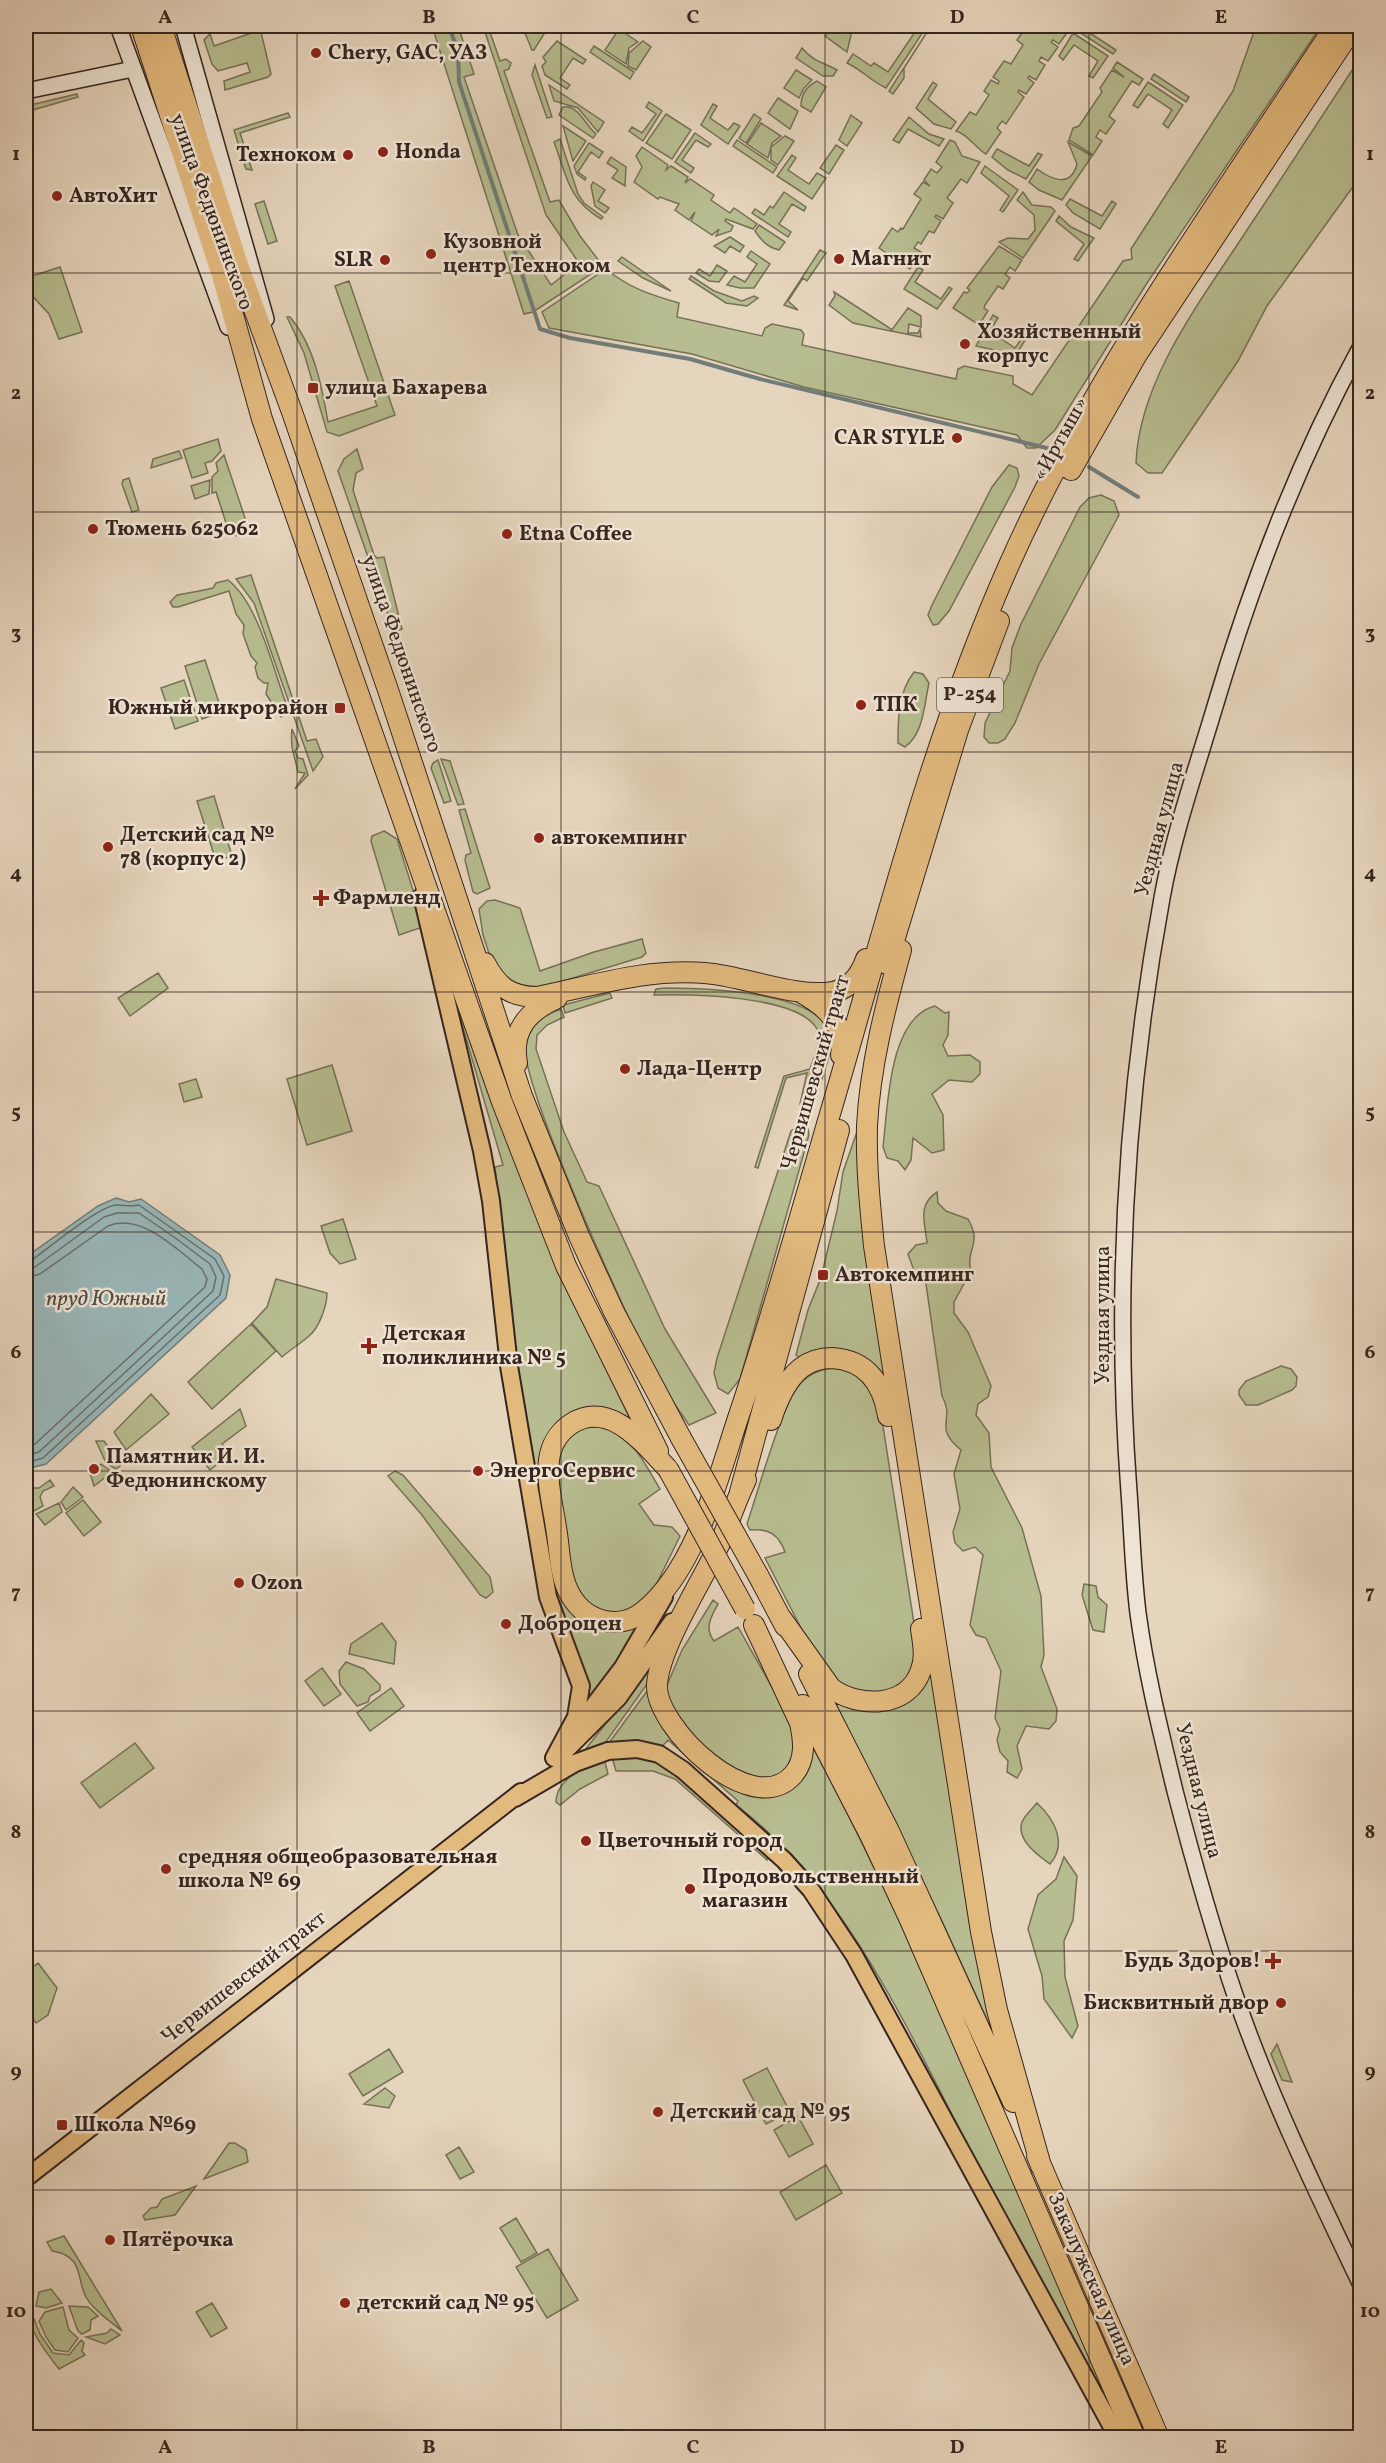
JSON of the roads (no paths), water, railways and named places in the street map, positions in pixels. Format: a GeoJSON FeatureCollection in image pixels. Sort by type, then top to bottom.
{"type":"FeatureCollection","features":[{"type":"Feature","properties":{"kind":"highway","name":"улица Федюнинского"},"geometry":{"type":"LineString","coordinates":[[141,26],[222,275],[261,414],[502,1102],[558,1246],[592,1320],[668,1469]]}},
{"type":"Feature","properties":{"kind":"highway","name":"улица Федюнинского"},"geometry":{"type":"LineString","coordinates":[[161,26],[239,268],[292,412],[412,761],[460,912]]}},
{"type":"Feature","properties":{"kind":"highway","name":"«Иртыш»"},"geometry":{"type":"LineString","coordinates":[[954,698],[1011,559],[1091,403],[1132,336],[1348,27]]}},
{"type":"Feature","properties":{"kind":"highway","name":"«Иртыш»"},"geometry":{"type":"LineString","coordinates":[[952,748],[1009,597],[1079,453],[1136,356],[1348,27]]}},
{"type":"Feature","properties":{"kind":"highway"},"geometry":{"type":"LineString","coordinates":[[460,912],[494,979],[506,991],[524,997],[537,997],[646,974],[683,971],[730,976],[796,990],[821,993],[840,990],[848,986],[859,974],[908,808],[954,698]]}},
{"type":"Feature","properties":{"kind":"highway","name":"Червишевский тракт"},"geometry":{"type":"LineString","coordinates":[[668,1469],[627,1429],[608,1419],[597,1416],[576,1421],[560,1434],[551,1450],[549,1468],[564,1579],[570,1596],[584,1612],[610,1622],[634,1618],[660,1595],[679,1570],[699,1526],[768,1327],[914,818],[954,698]]}},
{"type":"Feature","properties":{"kind":"highway"},"geometry":{"type":"LineString","coordinates":[[952,748],[935,827],[879,1037],[868,1118],[868,1182],[878,1278],[981,1932],[997,2010],[1041,2166]]}},
{"type":"Feature","properties":{"kind":"highway","name":"Червишевский тракт"},"geometry":{"type":"LineString","coordinates":[[740,1492],[851,1089],[952,748]]}},
{"type":"Feature","properties":{"kind":"highway"},"geometry":{"type":"LineString","coordinates":[[460,912],[522,1096],[614,1312],[758,1575],[894,1841],[1041,2166],[1159,2438]]}},
{"type":"Feature","properties":{"kind":"highway"},"geometry":{"type":"LineString","coordinates":[[522,1096],[516,1056],[520,1028],[539,1006],[577,989]]}},
{"type":"Feature","properties":{"kind":"highway"},"geometry":{"type":"LineString","coordinates":[[796,990],[826,1010],[840,1029],[842,1050],[836,1094]]}},
{"type":"Feature","properties":{"kind":"highway"},"geometry":{"type":"LineString","coordinates":[[668,1469],[750,1617],[800,1723],[803,1736],[802,1757],[794,1774],[781,1785],[763,1790],[741,1783],[718,1770],[681,1735],[665,1715],[659,1703],[657,1687],[662,1664],[703,1576],[719,1544],[740,1492],[760,1452],[777,1403],[795,1374],[809,1363],[828,1358],[852,1361],[869,1371],[882,1389],[888,1410],[924,1647],[924,1659],[917,1679],[906,1690],[889,1699],[871,1703],[849,1699],[824,1680],[779,1615]]}},
{"type":"Feature","properties":{"kind":"highway","name":"Закалужская улица"},"geometry":{"type":"LineString","coordinates":[[750,1617],[802,1704],[871,1837],[960,2032],[1135,2438]]}},
{"type":"Feature","properties":{"kind":"main road"},"geometry":{"type":"LineString","coordinates":[[408,834],[482,1151],[491,1201],[509,1366],[548,1597],[581,1686],[576,1717],[550,1763]]}},
{"type":"Feature","properties":{"kind":"main road","name":"Червишевский тракт"},"geometry":{"type":"LineString","coordinates":[[550,1763],[623,1667],[679,1570]]}},
{"type":"Feature","properties":{"kind":"main road","name":"Червишевский тракт"},"geometry":{"type":"LineString","coordinates":[[26,2178],[514,1798],[618,1698],[703,1576]]}},
{"type":"Feature","properties":{"kind":"main road"},"geometry":{"type":"LineString","coordinates":[[514,1798],[586,1758],[624,1749],[648,1751],[683,1770],[787,1863],[827,1912],[865,1973],[1118,2438]]}},
{"type":"Feature","properties":{"kind":"street","name":"улица Федюнинского"},"geometry":{"type":"LineString","coordinates":[[118,26],[261,414]]}},
{"type":"Feature","properties":{"kind":"street","name":"улица Федюнинского"},"geometry":{"type":"LineString","coordinates":[[183,26],[292,412]]}},
{"type":"Feature","properties":{"kind":"street"},"geometry":{"type":"LineString","coordinates":[[26,91],[133,69]]}},
{"type":"Feature","properties":{"kind":"street","name":"Уездная улица"},"geometry":{"type":"LineString","coordinates":[[1360,348],[1322,423],[1261,567],[1218,697],[1163,893],[1140,1037],[1131,1123],[1125,1195],[1122,1354],[1138,1613],[1161,1735],[1188,1842],[1236,1997],[1300,2155],[1360,2283]]}},
{"type":"Feature","properties":{"kind":"water","name":"пруд Южный"},"geometry":{"type":"Polygon","coordinates":[[[116,1198],[129,1202],[141,1199],[220,1255],[230,1275],[226,1298],[46,1464],[26,1469],[26,1257],[98,1206],[116,1198]]]}},
{"type":"Feature","properties":{"kind":"waterway"},"geometry":{"type":"LineString","coordinates":[[449,26],[458,52],[459,82],[540,329],[570,338],[690,359],[760,379],[1051,449]]}},
{"type":"Feature","properties":{"kind":"waterway"},"geometry":{"type":"LineString","coordinates":[[1089,467],[1138,497]]}},
{"type":"Feature","properties":{"kind":"place","name":"Chery, GAC, УАЗ"},"geometry":{"type":"Point","coordinates":[316,53]}},
{"type":"Feature","properties":{"kind":"place","name":"Honda"},"geometry":{"type":"Point","coordinates":[383,152]}},
{"type":"Feature","properties":{"kind":"place","name":"Техноком"},"geometry":{"type":"Point","coordinates":[348,155]}},
{"type":"Feature","properties":{"kind":"place","name":"АвтоХит"},"geometry":{"type":"Point","coordinates":[57,196]}},
{"type":"Feature","properties":{"kind":"place","name":"Кузовной центр Техноком"},"geometry":{"type":"Point","coordinates":[431,254]}},
{"type":"Feature","properties":{"kind":"place","name":"Магнит"},"geometry":{"type":"Point","coordinates":[839,259]}},
{"type":"Feature","properties":{"kind":"place","name":"SLR"},"geometry":{"type":"Point","coordinates":[385,260]}},
{"type":"Feature","properties":{"kind":"place","name":"Хозяйственный корпус"},"geometry":{"type":"Point","coordinates":[965,344]}},
{"type":"Feature","properties":{"kind":"place","name":"улица Бахарева"},"geometry":{"type":"Point","coordinates":[313,388]}},
{"type":"Feature","properties":{"kind":"place","name":"CAR STYLE"},"geometry":{"type":"Point","coordinates":[957,438]}},
{"type":"Feature","properties":{"kind":"place","name":"Тюмень 625062"},"geometry":{"type":"Point","coordinates":[93,529]}},
{"type":"Feature","properties":{"kind":"place","name":"Etna Coffee"},"geometry":{"type":"Point","coordinates":[507,534]}},
{"type":"Feature","properties":{"kind":"place","name":"ТПК"},"geometry":{"type":"Point","coordinates":[861,705]}},
{"type":"Feature","properties":{"kind":"place","name":"Южный микрорайон"},"geometry":{"type":"Point","coordinates":[340,708]}},
{"type":"Feature","properties":{"kind":"place","name":"автокемпинг"},"geometry":{"type":"Point","coordinates":[539,838]}},
{"type":"Feature","properties":{"kind":"place","name":"Детский сад № 78 (корпус 2)"},"geometry":{"type":"Point","coordinates":[108,847]}},
{"type":"Feature","properties":{"kind":"place","name":"Фармленд"},"geometry":{"type":"Point","coordinates":[321,898]}},
{"type":"Feature","properties":{"kind":"place","name":"Лада-Центр"},"geometry":{"type":"Point","coordinates":[625,1069]}},
{"type":"Feature","properties":{"kind":"place","name":"Автокемпинг"},"geometry":{"type":"Point","coordinates":[823,1275]}},
{"type":"Feature","properties":{"kind":"place","name":"Детская поликлиника № 5"},"geometry":{"type":"Point","coordinates":[369,1346]}},
{"type":"Feature","properties":{"kind":"place","name":"Памятник И. И. Федюнинскому"},"geometry":{"type":"Point","coordinates":[94,1469]}},
{"type":"Feature","properties":{"kind":"place","name":"ЭнергоСервис"},"geometry":{"type":"Point","coordinates":[478,1471]}},
{"type":"Feature","properties":{"kind":"place","name":"Ozon"},"geometry":{"type":"Point","coordinates":[239,1583]}},
{"type":"Feature","properties":{"kind":"place","name":"Доброцен"},"geometry":{"type":"Point","coordinates":[506,1624]}},
{"type":"Feature","properties":{"kind":"place","name":"Цветочный город"},"geometry":{"type":"Point","coordinates":[586,1841]}},
{"type":"Feature","properties":{"kind":"place","name":"средняя общеобразовательная школа № 69"},"geometry":{"type":"Point","coordinates":[166,1869]}},
{"type":"Feature","properties":{"kind":"place","name":"Продовольственный магазин"},"geometry":{"type":"Point","coordinates":[690,1889]}},
{"type":"Feature","properties":{"kind":"place","name":"Будь Здоров!"},"geometry":{"type":"Point","coordinates":[1273,1961]}},
{"type":"Feature","properties":{"kind":"place","name":"Бисквитный двор"},"geometry":{"type":"Point","coordinates":[1281,2003]}},
{"type":"Feature","properties":{"kind":"place","name":"Детский сад № 95"},"geometry":{"type":"Point","coordinates":[658,2112]}},
{"type":"Feature","properties":{"kind":"place","name":"Школа №69"},"geometry":{"type":"Point","coordinates":[62,2125]}},
{"type":"Feature","properties":{"kind":"place","name":"Пятёрочка"},"geometry":{"type":"Point","coordinates":[110,2240]}},
{"type":"Feature","properties":{"kind":"place","name":"детский сад № 95"},"geometry":{"type":"Point","coordinates":[345,2303]}}]}
